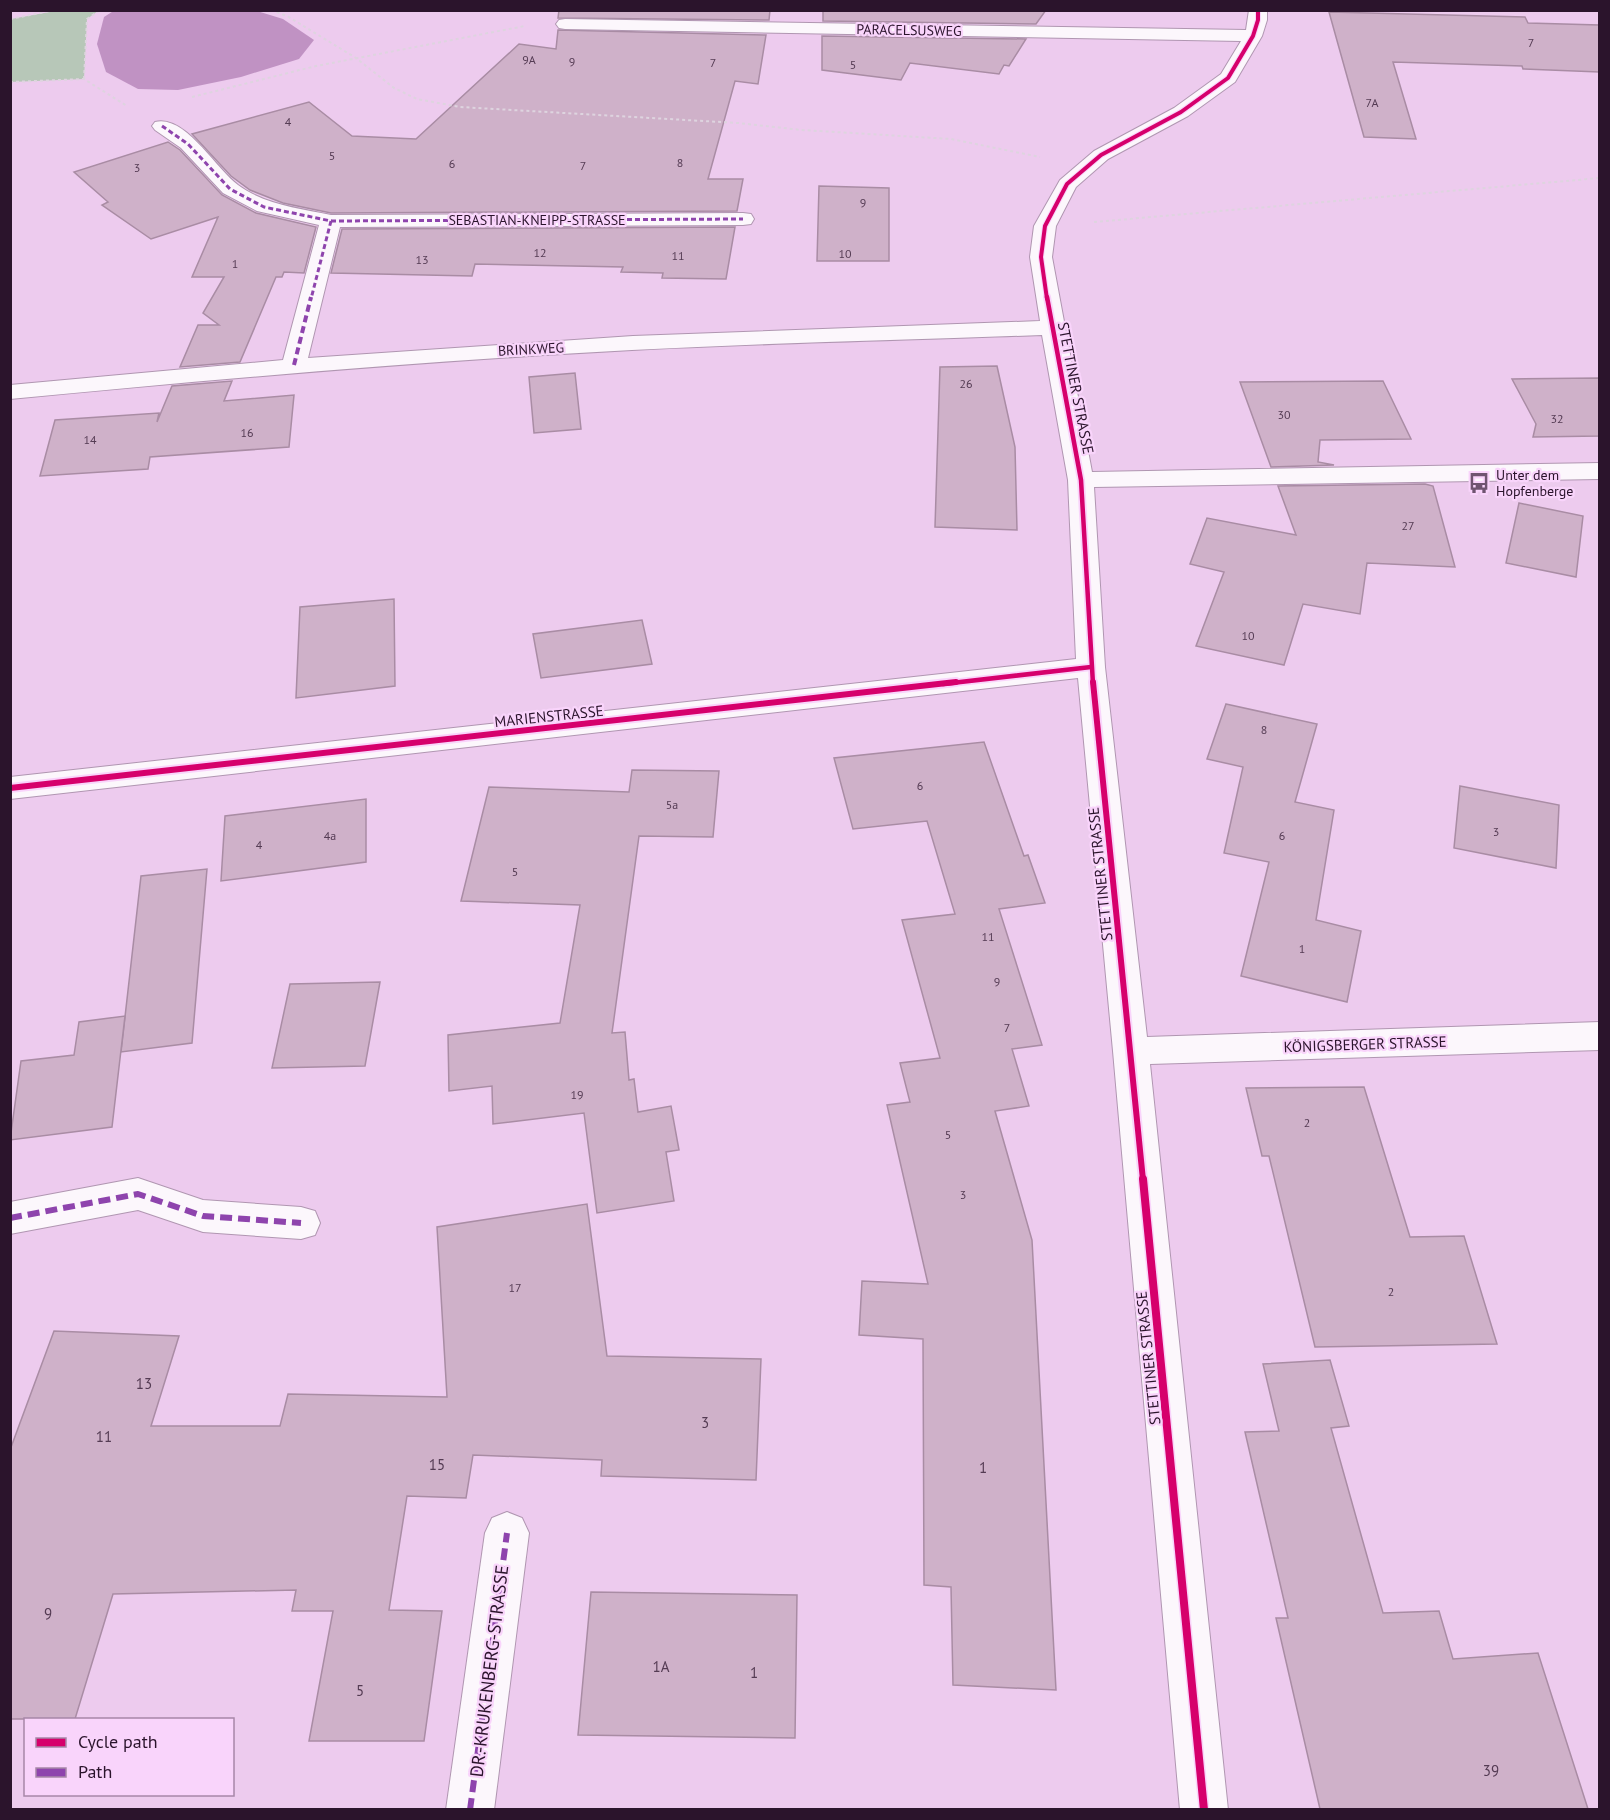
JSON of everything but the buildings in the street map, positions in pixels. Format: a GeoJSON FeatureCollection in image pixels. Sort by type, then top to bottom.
{"type":"FeatureCollection","features":[{"type":"Feature","properties":{"kind":"street","name":"STETTINER STRASSE"},"geometry":{"type":"LineString","coordinates":[[1204,1809],[1131,1051],[1091,667],[1081,480],[1041,257],[1045,226],[1067,184],[1101,155],[1181,112],[1228,78],[1252,36],[1258,20],[1258,10]]}},
{"type":"Feature","properties":{"kind":"street","name":"PARACELSUSWEG"},"geometry":{"type":"LineString","coordinates":[[565,24],[1252,36]]}},
{"type":"Feature","properties":{"kind":"street","name":"SEBASTIAN-KNEIPP-STRASSE"},"geometry":{"type":"LineString","coordinates":[[162,126],[188,144],[230,189],[264,207],[331,221],[744,219]]}},
{"type":"Feature","properties":{"kind":"street"},"geometry":{"type":"LineString","coordinates":[[294,365],[331,221]]}},
{"type":"Feature","properties":{"kind":"street","name":"BRINKWEG"},"geometry":{"type":"LineString","coordinates":[[10,392],[294,365],[634,343],[1052,328]]}},
{"type":"Feature","properties":{"kind":"street"},"geometry":{"type":"LineString","coordinates":[[1081,480],[1599,471]]}},
{"type":"Feature","properties":{"kind":"street","name":"MARIENSTRASSE"},"geometry":{"type":"LineString","coordinates":[[10,788],[1091,667]]}},
{"type":"Feature","properties":{"kind":"street","name":"KÖNIGSBERGER STRASSE"},"geometry":{"type":"LineString","coordinates":[[1131,1051],[1599,1036]]}},
{"type":"Feature","properties":{"kind":"street"},"geometry":{"type":"LineString","coordinates":[[10,1218],[138,1194],[202,1216],[301,1223]]}},
{"type":"Feature","properties":{"kind":"street","name":"DR.-KRUKENBERG-STRASSE"},"geometry":{"type":"LineString","coordinates":[[471,1809],[507,1533]]}},
{"type":"Feature","properties":{"kind":"path"},"geometry":{"type":"LineString","coordinates":[[10,19],[55,10]]}},
{"type":"Feature","properties":{"kind":"path"},"geometry":{"type":"LineString","coordinates":[[84,79],[87,19],[100,10]]}},
{"type":"Feature","properties":{"kind":"path"},"geometry":{"type":"LineString","coordinates":[[271,10],[287,16],[356,58],[394,88],[417,99],[460,107],[738,123],[802,130],[951,139],[1023,152],[1084,170]]}},
{"type":"Feature","properties":{"kind":"path"},"geometry":{"type":"LineString","coordinates":[[192,97],[246,82],[356,58],[535,24],[565,24]]}},
{"type":"Feature","properties":{"kind":"path"},"geometry":{"type":"LineString","coordinates":[[10,82],[84,79],[130,107]]}},
{"type":"Feature","properties":{"kind":"path"},"geometry":{"type":"LineString","coordinates":[[1045,226],[1599,178]]}},
{"type":"Feature","properties":{"kind":"green space"},"geometry":{"type":"Polygon","coordinates":[[[55,11],[98,11],[87,19],[84,79],[11,82],[11,19],[55,11]]]}},
{"type":"Feature","properties":{"kind":"shaded area"},"geometry":{"type":"Polygon","coordinates":[[[115,10],[257,11],[283,19],[314,40],[299,59],[241,77],[178,90],[138,89],[106,72],[97,44],[104,17],[115,10]]]}},
{"type":"Feature","properties":{"kind":"marked path"},"geometry":{"type":"LineString","coordinates":[[162,126],[188,144],[230,189],[264,207],[331,221],[294,365]]}},
{"type":"Feature","properties":{"kind":"marked path"},"geometry":{"type":"LineString","coordinates":[[331,221],[743,219]]}},
{"type":"Feature","properties":{"kind":"marked path"},"geometry":{"type":"LineString","coordinates":[[10,1218],[138,1194],[203,1216],[301,1223]]}},
{"type":"Feature","properties":{"kind":"marked path"},"geometry":{"type":"LineString","coordinates":[[470,1810],[507,1533]]}},
{"type":"Feature","properties":{"kind":"cycle path"},"geometry":{"type":"LineString","coordinates":[[1204,1810],[1131,1051],[1091,667],[1081,480],[1041,257],[1045,226],[1067,184],[1101,155],[1181,112],[1228,78],[1253,36],[1258,20],[1258,10]]}},
{"type":"Feature","properties":{"kind":"cycle path"},"geometry":{"type":"LineString","coordinates":[[10,788],[1091,667]]}},
{"type":"Feature","properties":{"kind":"place","name":"Unter dem Hopfenberge"},"geometry":{"type":"Point","coordinates":[1479,483]}}]}
